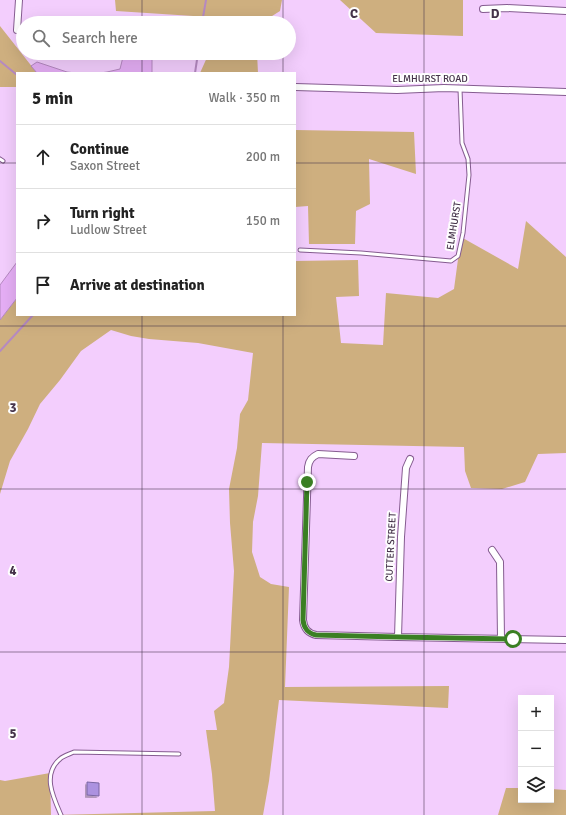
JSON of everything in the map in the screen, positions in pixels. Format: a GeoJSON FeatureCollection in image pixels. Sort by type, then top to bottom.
{"type":"FeatureCollection","features":[{"type":"Feature","properties":{"kind":"street"},"geometry":{"type":"LineString","coordinates":[[18,16],[19,0]]}},
{"type":"Feature","properties":{"kind":"street"},"geometry":{"type":"LineString","coordinates":[[482,9],[507,8],[566,10]]}},
{"type":"Feature","properties":{"kind":"street","name":"ELMHURST ROAD"},"geometry":{"type":"LineString","coordinates":[[296,87],[566,92]]}},
{"type":"Feature","properties":{"kind":"street"},"geometry":{"type":"LineString","coordinates":[[354,456],[318,454],[308,462],[303,620],[305,629],[308,632],[316,635],[566,640]]}},
{"type":"Feature","properties":{"kind":"street","name":"CUTTER STREET"},"geometry":{"type":"LineString","coordinates":[[398,637],[401,538],[406,468],[410,459]]}},
{"type":"Feature","properties":{"kind":"street"},"geometry":{"type":"LineString","coordinates":[[492,550],[500,562],[501,639]]}},
{"type":"Feature","properties":{"kind":"lane","name":"ELMHURST"},"geometry":{"type":"LineString","coordinates":[[300,250],[451,261],[458,256],[463,233],[469,175],[468,159],[462,143],[460,89]]}},
{"type":"Feature","properties":{"kind":"lane"},"geometry":{"type":"LineString","coordinates":[[61,815],[52,796],[50,783],[52,767],[61,758],[74,752],[179,754]]}},
{"type":"Feature","properties":{"kind":"shaded area"},"geometry":{"type":"Polygon","coordinates":[[[115,0],[282,0],[280,11],[272,16],[193,16],[116,11],[115,0]]]}},
{"type":"Feature","properties":{"kind":"shaded area"},"geometry":{"type":"Polygon","coordinates":[[[340,0],[463,0],[463,36],[376,33],[340,0]]]}},
{"type":"Feature","properties":{"kind":"shaded area"},"geometry":{"type":"Polygon","coordinates":[[[0,26],[16,46],[16,60],[27,60],[36,72],[16,72],[16,87],[0,87],[0,26]]]}},
{"type":"Feature","properties":{"kind":"shaded area"},"geometry":{"type":"Polygon","coordinates":[[[122,60],[152,60],[152,72],[107,72],[120,69],[122,60]]]}},
{"type":"Feature","properties":{"kind":"shaded area"},"geometry":{"type":"Polygon","coordinates":[[[206,60],[257,60],[258,72],[200,72],[206,60]]]}},
{"type":"Feature","properties":{"kind":"shaded area"},"geometry":{"type":"Polygon","coordinates":[[[37,62],[67,72],[36,72],[31,66],[37,62]]]}},
{"type":"Feature","properties":{"kind":"shaded area"},"geometry":{"type":"Polygon","coordinates":[[[296,130],[414,132],[416,174],[369,159],[370,204],[356,211],[355,244],[309,244],[308,206],[296,207],[296,130]]]}},
{"type":"Feature","properties":{"kind":"shaded area"},"geometry":{"type":"Polygon","coordinates":[[[526,221],[566,257],[566,453],[538,454],[525,482],[502,489],[471,488],[465,471],[464,447],[262,443],[258,496],[253,522],[252,552],[260,577],[271,584],[289,587],[285,687],[449,686],[448,708],[279,700],[269,781],[263,815],[54,815],[215,811],[206,730],[217,730],[214,711],[224,703],[229,667],[234,571],[229,489],[237,448],[240,414],[248,400],[253,353],[198,343],[149,339],[131,336],[111,330],[81,351],[40,404],[10,461],[0,494],[0,320],[16,299],[16,316],[296,316],[296,261],[358,260],[359,296],[336,297],[341,343],[383,345],[386,293],[438,298],[454,289],[461,237],[518,269],[526,221]]]}},
{"type":"Feature","properties":{"kind":"shaded area"},"geometry":{"type":"Polygon","coordinates":[[[16,263],[16,299],[0,320],[0,285],[16,263]]]}},
{"type":"Feature","properties":{"kind":"shaded area"},"geometry":{"type":"Polygon","coordinates":[[[50,773],[51,815],[0,815],[0,780],[5,781],[50,773]]]}},
{"type":"Feature","properties":{"kind":"shaded area"},"geometry":{"type":"Polygon","coordinates":[[[506,788],[518,788],[518,803],[554,803],[554,789],[566,790],[566,815],[498,815],[506,788]]]}},
{"type":"Feature","properties":{"kind":"building"},"geometry":{"type":"Polygon","coordinates":[[[87,782],[99,783],[99,796],[87,795],[87,782]]]}},
{"type":"Feature","properties":{"kind":"waterway"},"geometry":{"type":"LineString","coordinates":[[203,16],[206,0]]}},
{"type":"Feature","properties":{"kind":"waterway"},"geometry":{"type":"LineString","coordinates":[[195,72],[197,60]]}},
{"type":"Feature","properties":{"kind":"waterway"},"geometry":{"type":"LineString","coordinates":[[0,61],[16,74]]}},
{"type":"Feature","properties":{"kind":"waterway"},"geometry":{"type":"LineString","coordinates":[[0,351],[32,316]]}},
{"type":"Feature","properties":{"kind":"route"},"geometry":{"type":"LineString","coordinates":[[307,482],[303,620],[305,629],[308,632],[316,635],[513,639]]}}]}
